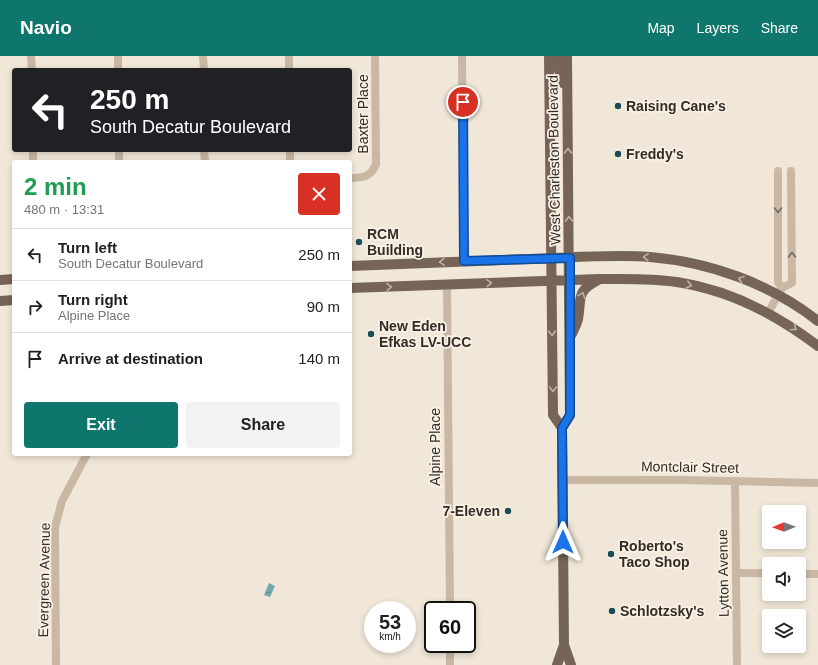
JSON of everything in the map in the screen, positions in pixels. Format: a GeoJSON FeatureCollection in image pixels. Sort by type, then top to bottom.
{"type":"FeatureCollection","features":[{"type":"Feature","properties":{"kind":"main road","name":"West Charleston Boulevard"},"geometry":{"type":"LineString","coordinates":[[549,56],[553,415],[562,428]]}},
{"type":"Feature","properties":{"kind":"main road"},"geometry":{"type":"LineString","coordinates":[[558,56],[558,66],[567,99]]}},
{"type":"Feature","properties":{"kind":"main road","name":"West Charleston Boulevard"},"geometry":{"type":"LineString","coordinates":[[566,56],[570,258],[570,415],[562,428],[562,480],[564,645],[571,665]]}},
{"type":"Feature","properties":{"kind":"main road"},"geometry":{"type":"LineString","coordinates":[[352,266],[551,258],[650,257],[674,260],[717,270],[779,291],[818,321]]}},
{"type":"Feature","properties":{"kind":"main road"},"geometry":{"type":"LineString","coordinates":[[0,280],[12,279]]}},
{"type":"Feature","properties":{"kind":"main road"},"geometry":{"type":"LineString","coordinates":[[570,339],[578,319],[581,294],[589,285],[600,279]]}},
{"type":"Feature","properties":{"kind":"main road"},"geometry":{"type":"LineString","coordinates":[[352,288],[600,279],[646,280],[689,285],[740,300],[768,313],[793,328],[818,346]]}},
{"type":"Feature","properties":{"kind":"main road"},"geometry":{"type":"LineString","coordinates":[[0,301],[12,300]]}},
{"type":"Feature","properties":{"kind":"main road","name":"West Charleston Boulevard"},"geometry":{"type":"LineString","coordinates":[[557,665],[564,645]]}},
{"type":"Feature","properties":{"kind":"street"},"geometry":{"type":"LineString","coordinates":[[32,56],[32,68]]}},
{"type":"Feature","properties":{"kind":"street"},"geometry":{"type":"LineString","coordinates":[[118,56],[118,68]]}},
{"type":"Feature","properties":{"kind":"street"},"geometry":{"type":"LineString","coordinates":[[203,56],[204,68]]}},
{"type":"Feature","properties":{"kind":"street"},"geometry":{"type":"LineString","coordinates":[[289,56],[289,68]]}},
{"type":"Feature","properties":{"kind":"street","name":"Baxter Place"},"geometry":{"type":"LineString","coordinates":[[352,178],[366,176],[374,169],[376,164],[375,56]]}},
{"type":"Feature","properties":{"kind":"street"},"geometry":{"type":"LineString","coordinates":[[462,56],[464,261]]}},
{"type":"Feature","properties":{"kind":"street"},"geometry":{"type":"LineString","coordinates":[[778,171],[779,291]]}},
{"type":"Feature","properties":{"kind":"street"},"geometry":{"type":"LineString","coordinates":[[768,313],[779,291],[792,283],[791,171]]}},
{"type":"Feature","properties":{"kind":"street","name":"Alpine Place"},"geometry":{"type":"LineString","coordinates":[[447,285],[450,601]]}},
{"type":"Feature","properties":{"kind":"street","name":"Evergreen Avenue"},"geometry":{"type":"LineString","coordinates":[[56,665],[55,527],[62,502],[86,456]]}},
{"type":"Feature","properties":{"kind":"street","name":"Montclair Street"},"geometry":{"type":"LineString","coordinates":[[562,480],[818,483]]}},
{"type":"Feature","properties":{"kind":"street","name":"Lytton Avenue"},"geometry":{"type":"LineString","coordinates":[[735,481],[737,665]]}},
{"type":"Feature","properties":{"kind":"street"},"geometry":{"type":"LineString","coordinates":[[736,573],[762,573]]}},
{"type":"Feature","properties":{"kind":"street"},"geometry":{"type":"LineString","coordinates":[[806,574],[818,574]]}},
{"type":"Feature","properties":{"kind":"street"},"geometry":{"type":"LineString","coordinates":[[450,653],[450,665]]}},
{"type":"Feature","properties":{"kind":"water"},"geometry":{"type":"Polygon","coordinates":[[[269,583],[275,586],[270,597],[264,595],[269,583]]]}},
{"type":"Feature","properties":{"kind":"place","name":"Raising Cane's"},"geometry":{"type":"Point","coordinates":[618,106]}},
{"type":"Feature","properties":{"kind":"place","name":"Freddy's"},"geometry":{"type":"Point","coordinates":[618,154]}},
{"type":"Feature","properties":{"kind":"place","name":"RCM Building"},"geometry":{"type":"Point","coordinates":[359,242]}},
{"type":"Feature","properties":{"kind":"place","name":"New Eden Efkas LV-UCC"},"geometry":{"type":"Point","coordinates":[371,334]}},
{"type":"Feature","properties":{"kind":"place","name":"7-Eleven"},"geometry":{"type":"Point","coordinates":[508,511]}},
{"type":"Feature","properties":{"kind":"place","name":"Roberto's Taco Shop"},"geometry":{"type":"Point","coordinates":[611,554]}},
{"type":"Feature","properties":{"kind":"place","name":"Schlotzsky's"},"geometry":{"type":"Point","coordinates":[612,611]}},
{"type":"Feature","properties":{"kind":"route"},"geometry":{"type":"LineString","coordinates":[[463,102],[464,261],[570,258],[570,415],[562,428],[563,542]]}}]}
